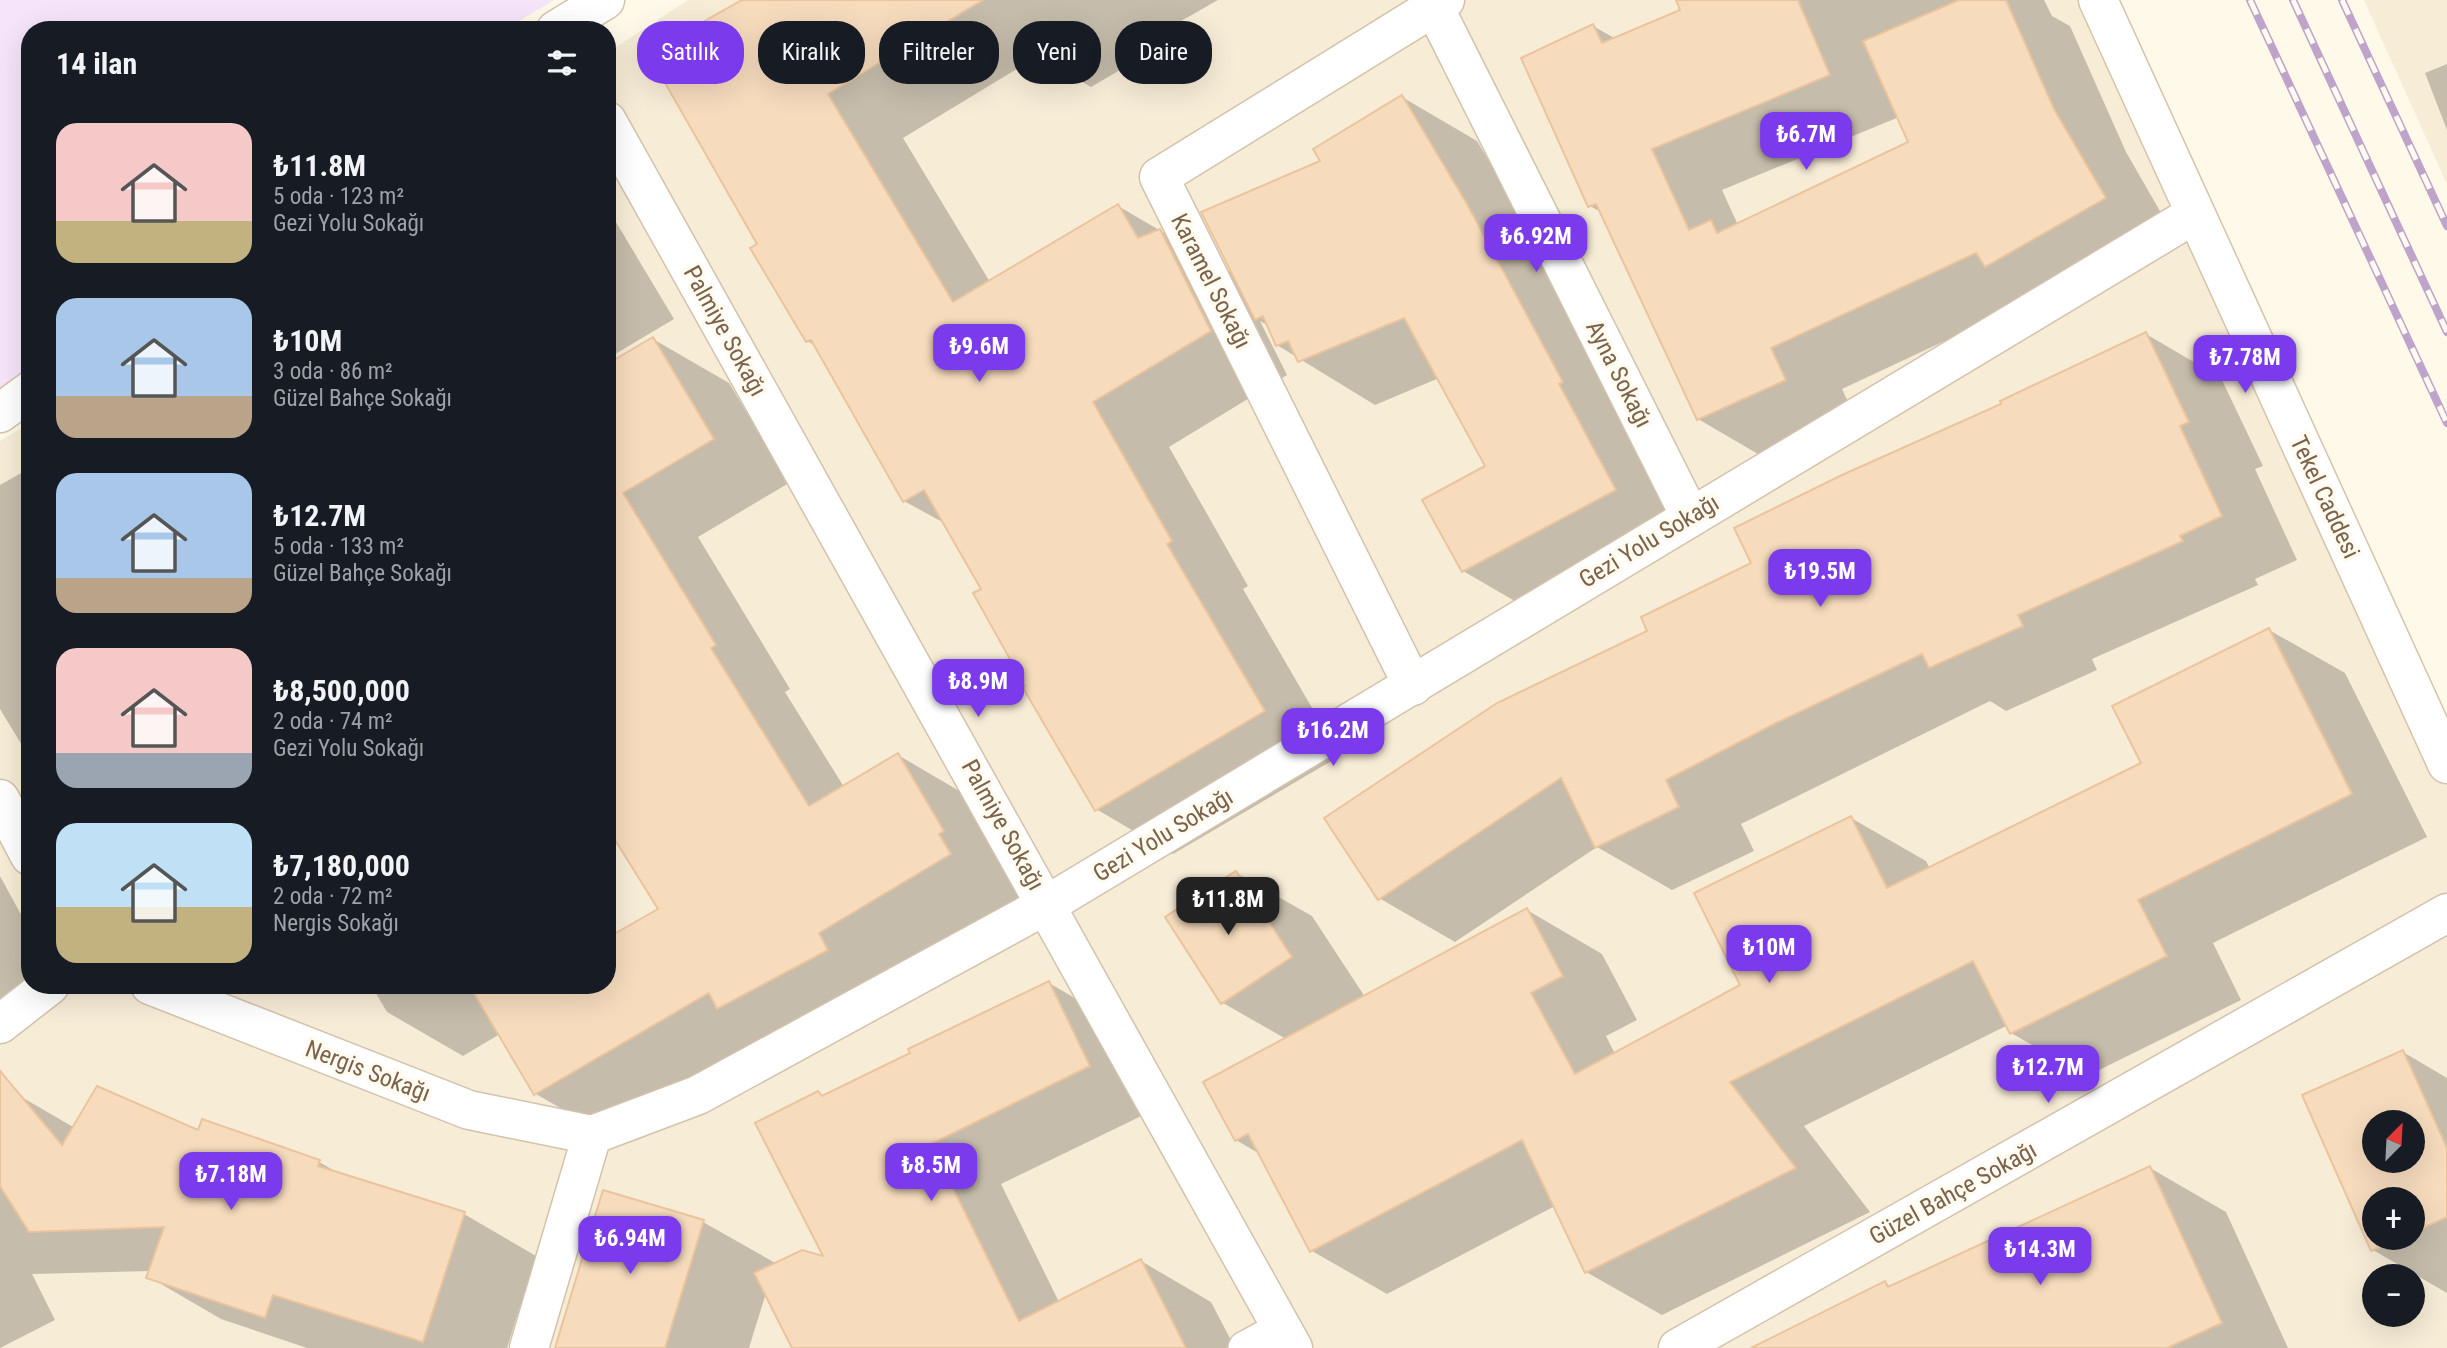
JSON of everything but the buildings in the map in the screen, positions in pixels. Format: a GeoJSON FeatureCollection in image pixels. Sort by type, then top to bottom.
{"type":"FeatureCollection","features":[{"type":"Feature","properties":{"kind":"street"},"geometry":{"type":"LineString","coordinates":[[571,21],[606,0]]}},
{"type":"Feature","properties":{"kind":"street","name":"Tekel Caddesi"},"geometry":{"type":"LineString","coordinates":[[2098,0],[2447,764]]}},
{"type":"Feature","properties":{"kind":"street","name":"Ayna Sokağı"},"geometry":{"type":"LineString","coordinates":[[1439,3],[1690,516]]}},
{"type":"Feature","properties":{"kind":"street","name":"Karamel Sokağı"},"geometry":{"type":"LineString","coordinates":[[1413,686],[1160,177],[1439,3]]}},
{"type":"Feature","properties":{"kind":"street","name":"Palmiye Sokağı"},"geometry":{"type":"LineString","coordinates":[[616,137],[1048,904],[1287,1338]]}},
{"type":"Feature","properties":{"kind":"street","name":"Gezi Yolu Sokağı"},"geometry":{"type":"LineString","coordinates":[[592,1135],[698,1095],[1048,904],[2195,214]]}},
{"type":"Feature","properties":{"kind":"street"},"geometry":{"type":"LineString","coordinates":[[0,413],[21,398]]}},
{"type":"Feature","properties":{"kind":"street"},"geometry":{"type":"LineString","coordinates":[[0,799],[21,839]]}},
{"type":"Feature","properties":{"kind":"street","name":"Güzel Bahçe Sokağı"},"geometry":{"type":"LineString","coordinates":[[1678,1348],[2447,913]]}},
{"type":"Feature","properties":{"kind":"street"},"geometry":{"type":"LineString","coordinates":[[0,1024],[38,994]]}},
{"type":"Feature","properties":{"kind":"street","name":"Nergis Sokağı"},"geometry":{"type":"LineString","coordinates":[[173,994],[469,1110],[592,1135]]}},
{"type":"Feature","properties":{"kind":"street"},"geometry":{"type":"LineString","coordinates":[[529,1348],[592,1135]]}},
{"type":"Feature","properties":{"kind":"lane"},"geometry":{"type":"LineString","coordinates":[[1245,1348],[1287,1338]]}},
{"type":"Feature","properties":{"kind":"shaded area"},"geometry":{"type":"Polygon","coordinates":[[[0,0],[554,0],[519,21],[21,21],[21,384],[0,400],[0,0]]]}},
{"type":"Feature","properties":{"kind":"shaded area"},"geometry":{"type":"Polygon","coordinates":[[[688,0],[2088,0],[2447,772],[2447,1348],[0,1348],[0,441],[21,428],[21,994],[616,994],[616,47],[637,33],[637,84],[744,84],[744,21],[656,21],[688,0]]]}},
{"type":"Feature","properties":{"kind":"shaded area"},"geometry":{"type":"Polygon","coordinates":[[[2364,0],[2447,0],[2447,184],[2364,0]]]}},
{"type":"Feature","properties":{"kind":"railway"},"geometry":{"type":"LineString","coordinates":[[2250,0],[2447,423]]}},
{"type":"Feature","properties":{"kind":"railway"},"geometry":{"type":"LineString","coordinates":[[2293,0],[2447,332]]}},
{"type":"Feature","properties":{"kind":"railway"},"geometry":{"type":"LineString","coordinates":[[2342,0],[2447,226]]}}]}
